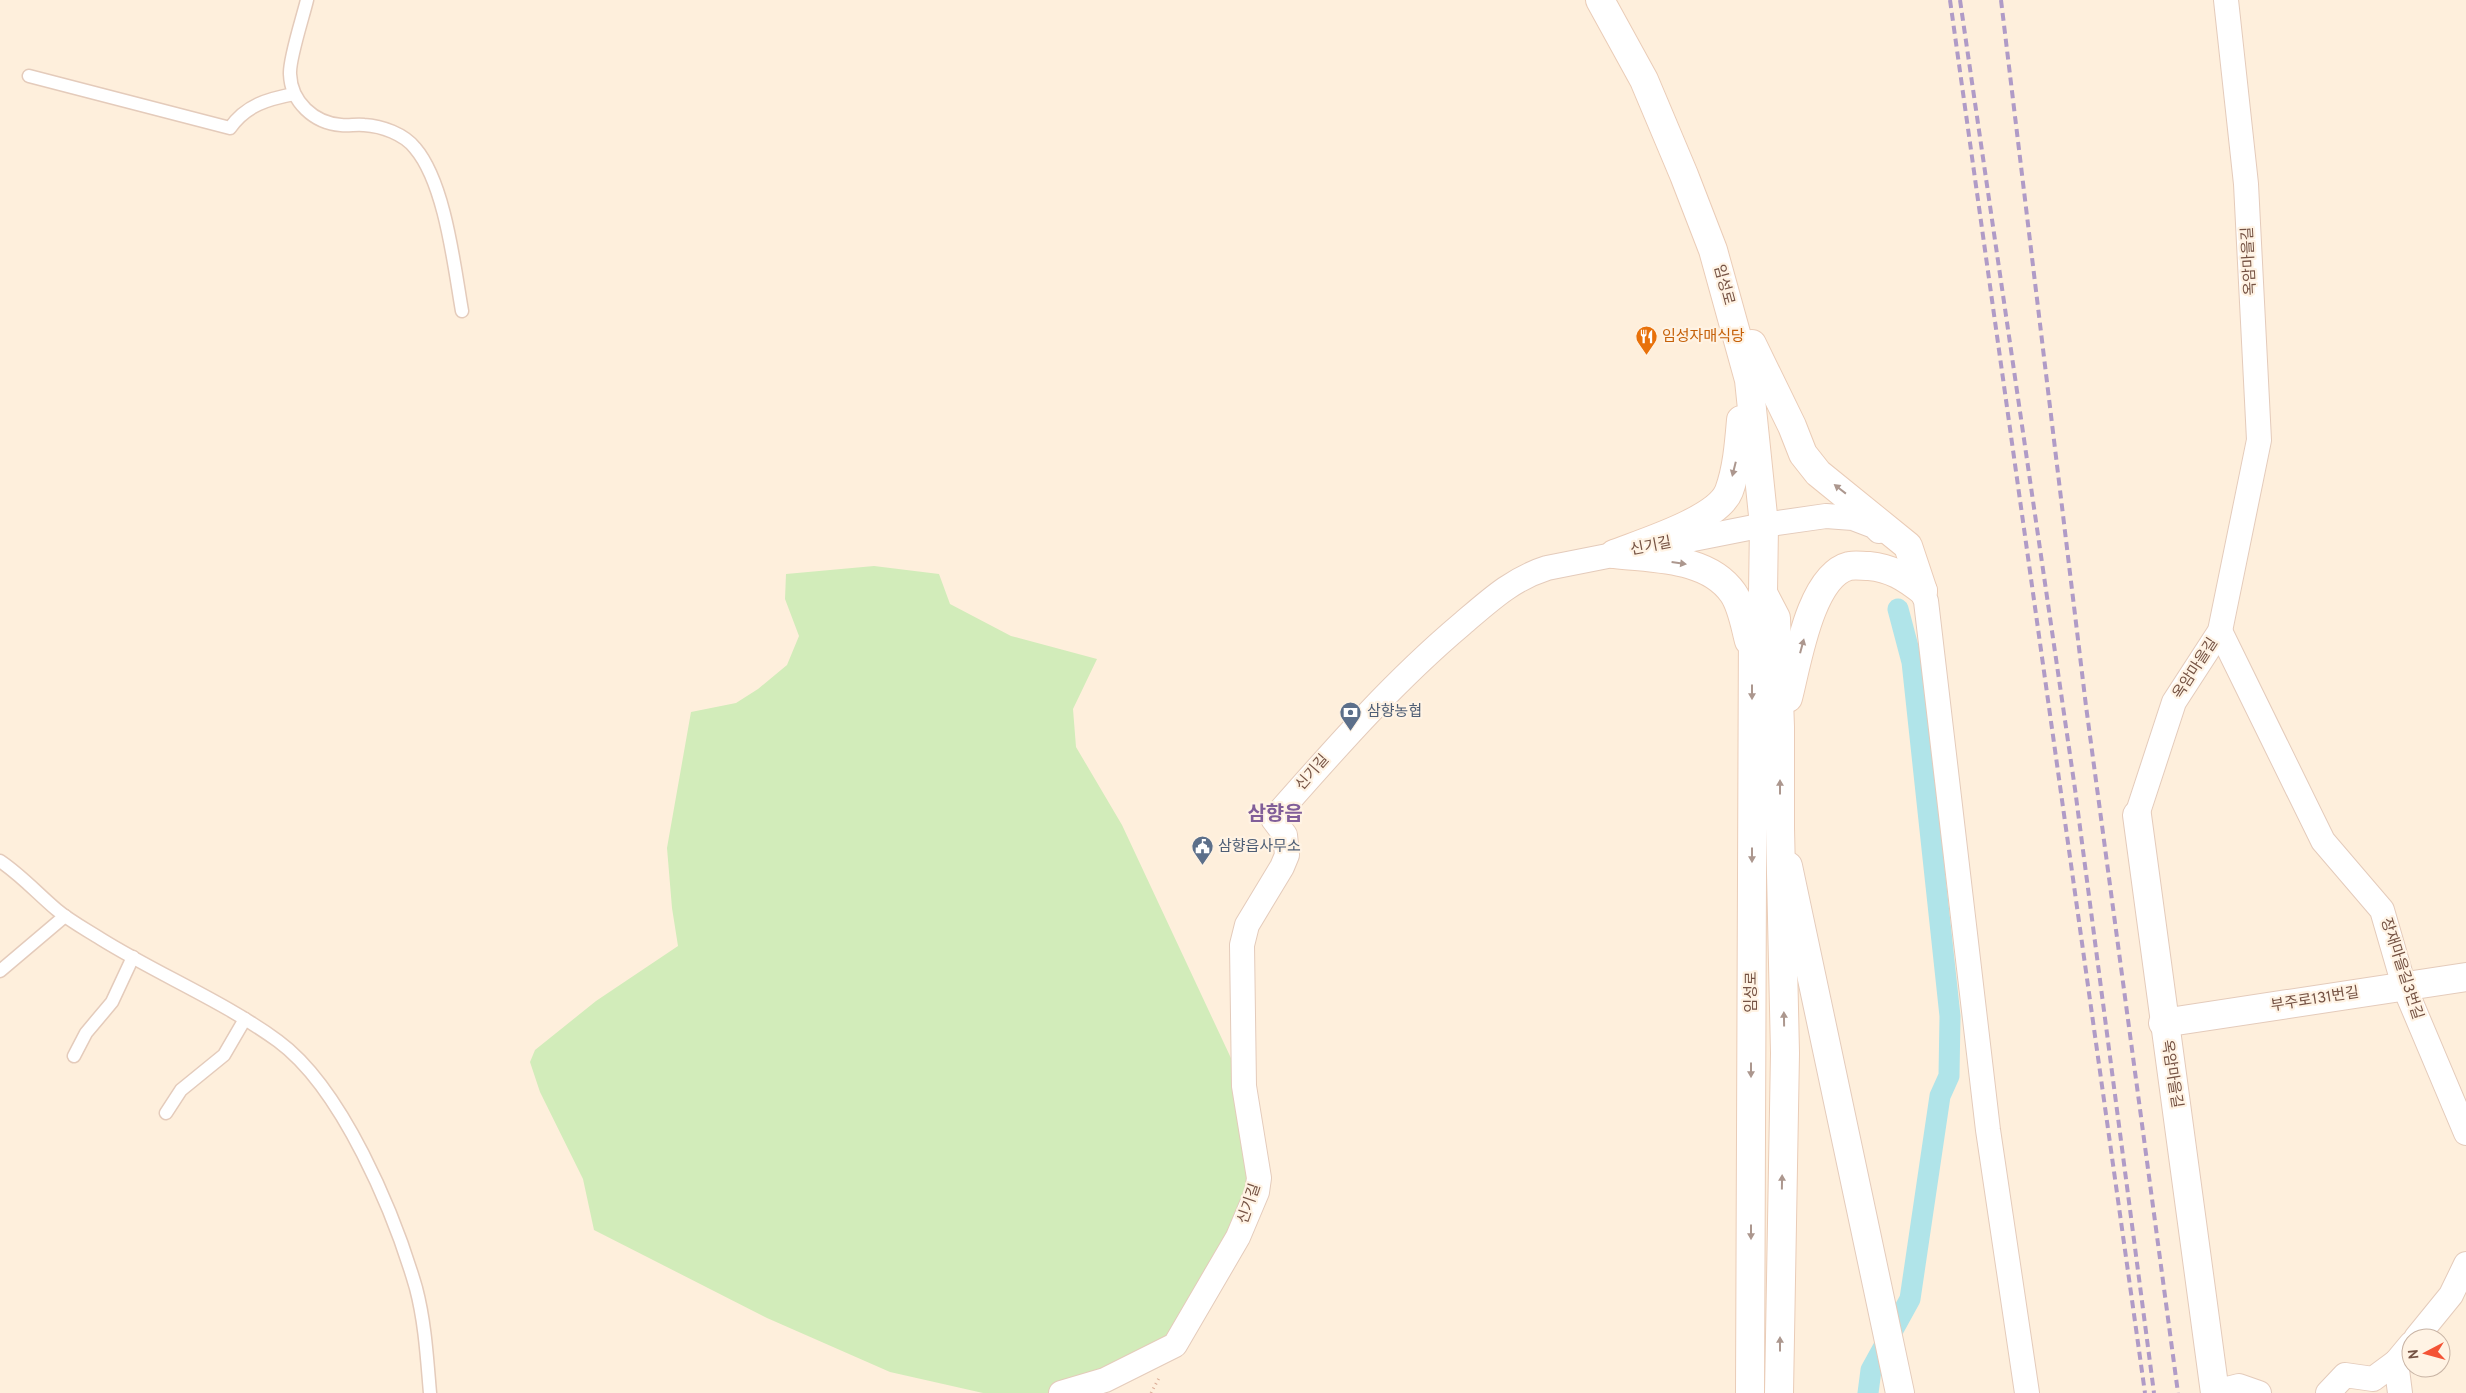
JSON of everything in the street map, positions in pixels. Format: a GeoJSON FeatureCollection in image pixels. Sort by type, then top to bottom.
{"type":"FeatureCollection","features":[{"type":"Feature","properties":{"kind":"main road"},"geometry":{"type":"LineString","coordinates":[[1580,0],[1619,34]]}},
{"type":"Feature","properties":{"kind":"main road","name":"임성로"},"geometry":{"type":"LineString","coordinates":[[1600,0],[1644,80],[1684,174],[1713,250],[1749,380],[1764,524],[1763,593],[1753,622],[1752,654],[1750,1393]]}},
{"type":"Feature","properties":{"kind":"main road"},"geometry":{"type":"LineString","coordinates":[[1723,285],[1792,426],[1803,454],[1818,473],[1908,546],[1923,591]]}},
{"type":"Feature","properties":{"kind":"main road"},"geometry":{"type":"LineString","coordinates":[[1614,554],[1695,522],[1714,508],[1728,493],[1738,455],[1746,368]]}},
{"type":"Feature","properties":{"kind":"main road"},"geometry":{"type":"LineString","coordinates":[[1614,554],[1694,565],[1718,576],[1734,594],[1752,654]]}},
{"type":"Feature","properties":{"kind":"main road"},"geometry":{"type":"LineString","coordinates":[[1780,727],[1812,608],[1824,587],[1836,574],[1848,566],[1885,568],[1904,576],[1923,591]]}},
{"type":"Feature","properties":{"kind":"main road","name":"임성로"},"geometry":{"type":"LineString","coordinates":[[1763,593],[1776,618],[1780,727],[1780,828],[1785,1053],[1780,1393]]}},
{"type":"Feature","properties":{"kind":"main road","name":"옥암마을길"},"geometry":{"type":"LineString","coordinates":[[2137,815],[2163,1023],[2189,1194],[2215,1392]]}},
{"type":"Feature","properties":{"kind":"main road","name":"임성로"},"geometry":{"type":"LineString","coordinates":[[1780,828],[1897,1381]]}},
{"type":"Feature","properties":{"kind":"main road","name":"부주로131번길"},"geometry":{"type":"LineString","coordinates":[[2163,1023],[2466,977]]}},
{"type":"Feature","properties":{"kind":"street","name":"옥암마을길"},"geometry":{"type":"LineString","coordinates":[[2137,815],[2174,702],[2220,631],[2259,440],[2246,184],[2226,0]]}},
{"type":"Feature","properties":{"kind":"street","name":"신기길"},"geometry":{"type":"LineString","coordinates":[[1061,1393],[1105,1380],[1175,1345],[1238,1237],[1257,1192],[1259,1178],[1244,1086],[1242,945],[1246,925],[1282,867],[1287,855],[1285,835],[1273,819],[1321,763],[1402,678],[1504,588],[1526,575],[1547,568],[1764,524],[1826,516],[1853,518],[1874,526],[1892,542],[1906,560],[1923,591]]}},
{"type":"Feature","properties":{"kind":"street"},"geometry":{"type":"LineString","coordinates":[[1923,591],[1988,1130],[2027,1393]]}},
{"type":"Feature","properties":{"kind":"street","name":"장재마을길3번길"},"geometry":{"type":"LineString","coordinates":[[2220,631],[2323,842],[2382,910],[2404,986],[2466,1133]]}},
{"type":"Feature","properties":{"kind":"street"},"geometry":{"type":"LineString","coordinates":[[2424,1328],[2451,1295],[2466,1264]]}},
{"type":"Feature","properties":{"kind":"street"},"geometry":{"type":"LineString","coordinates":[[2328,1393],[2345,1374],[2373,1379],[2401,1356]]}},
{"type":"Feature","properties":{"kind":"street"},"geometry":{"type":"LineString","coordinates":[[2396,1362],[2400,1393]]}},
{"type":"Feature","properties":{"kind":"street"},"geometry":{"type":"LineString","coordinates":[[2215,1392],[2239,1386],[2259,1393]]}},
{"type":"Feature","properties":{"kind":"lane"},"geometry":{"type":"LineString","coordinates":[[307,0],[289,73],[294,94],[306,111],[330,124],[376,127],[399,135],[415,148],[424,160],[446,222],[462,311]]}},
{"type":"Feature","properties":{"kind":"lane"},"geometry":{"type":"LineString","coordinates":[[29,76],[230,128],[247,110],[263,100],[294,94]]}},
{"type":"Feature","properties":{"kind":"lane"},"geometry":{"type":"LineString","coordinates":[[0,861],[65,916],[133,957],[244,1019],[280,1042],[328,1092],[364,1158],[397,1232],[416,1289],[423,1324],[430,1393]]}},
{"type":"Feature","properties":{"kind":"lane"},"geometry":{"type":"LineString","coordinates":[[0,971],[65,916]]}},
{"type":"Feature","properties":{"kind":"lane"},"geometry":{"type":"LineString","coordinates":[[74,1056],[86,1033],[112,1002],[133,957]]}},
{"type":"Feature","properties":{"kind":"lane"},"geometry":{"type":"LineString","coordinates":[[166,1113],[181,1090],[224,1055],[244,1019]]}},
{"type":"Feature","properties":{"kind":"green space"},"geometry":{"type":"Polygon","coordinates":[[[874,566],[939,574],[950,604],[1011,636],[1097,659],[1073,709],[1076,747],[1122,825],[1244,1086],[1259,1178],[1175,1345],[1061,1393],[983,1393],[890,1372],[767,1318],[594,1230],[583,1179],[540,1092],[530,1062],[535,1050],[596,1001],[678,946],[672,908],[667,848],[691,712],[736,703],[758,689],[787,665],[799,636],[785,599],[786,574],[874,566]]]}},
{"type":"Feature","properties":{"kind":"waterway"},"geometry":{"type":"LineString","coordinates":[[1868,1393],[1871,1370],[1910,1299],[1940,1096],[1949,1076],[1950,1016],[1912,662],[1898,609]]}},
{"type":"Feature","properties":{"kind":"railway"},"geometry":{"type":"LineString","coordinates":[[1950,0],[2145,1393]]}},
{"type":"Feature","properties":{"kind":"railway"},"geometry":{"type":"LineString","coordinates":[[1960,0],[2075,789],[2154,1393]]}},
{"type":"Feature","properties":{"kind":"railway"},"geometry":{"type":"LineString","coordinates":[[2001,0],[2086,706],[2178,1393]]}},
{"type":"Feature","properties":{"kind":"place","name":"임성자매식당"},"geometry":{"type":"Point","coordinates":[1646,356]}},
{"type":"Feature","properties":{"kind":"place","name":"삼향농협"},"geometry":{"type":"Point","coordinates":[1351,731]}},
{"type":"Feature","properties":{"kind":"place","name":"삼향읍사무소"},"geometry":{"type":"Point","coordinates":[1202,866]}},
{"type":"Feature","properties":{"kind":"district","name":"삼향읍"},"geometry":{"type":"Point","coordinates":[1275,815]}}]}
